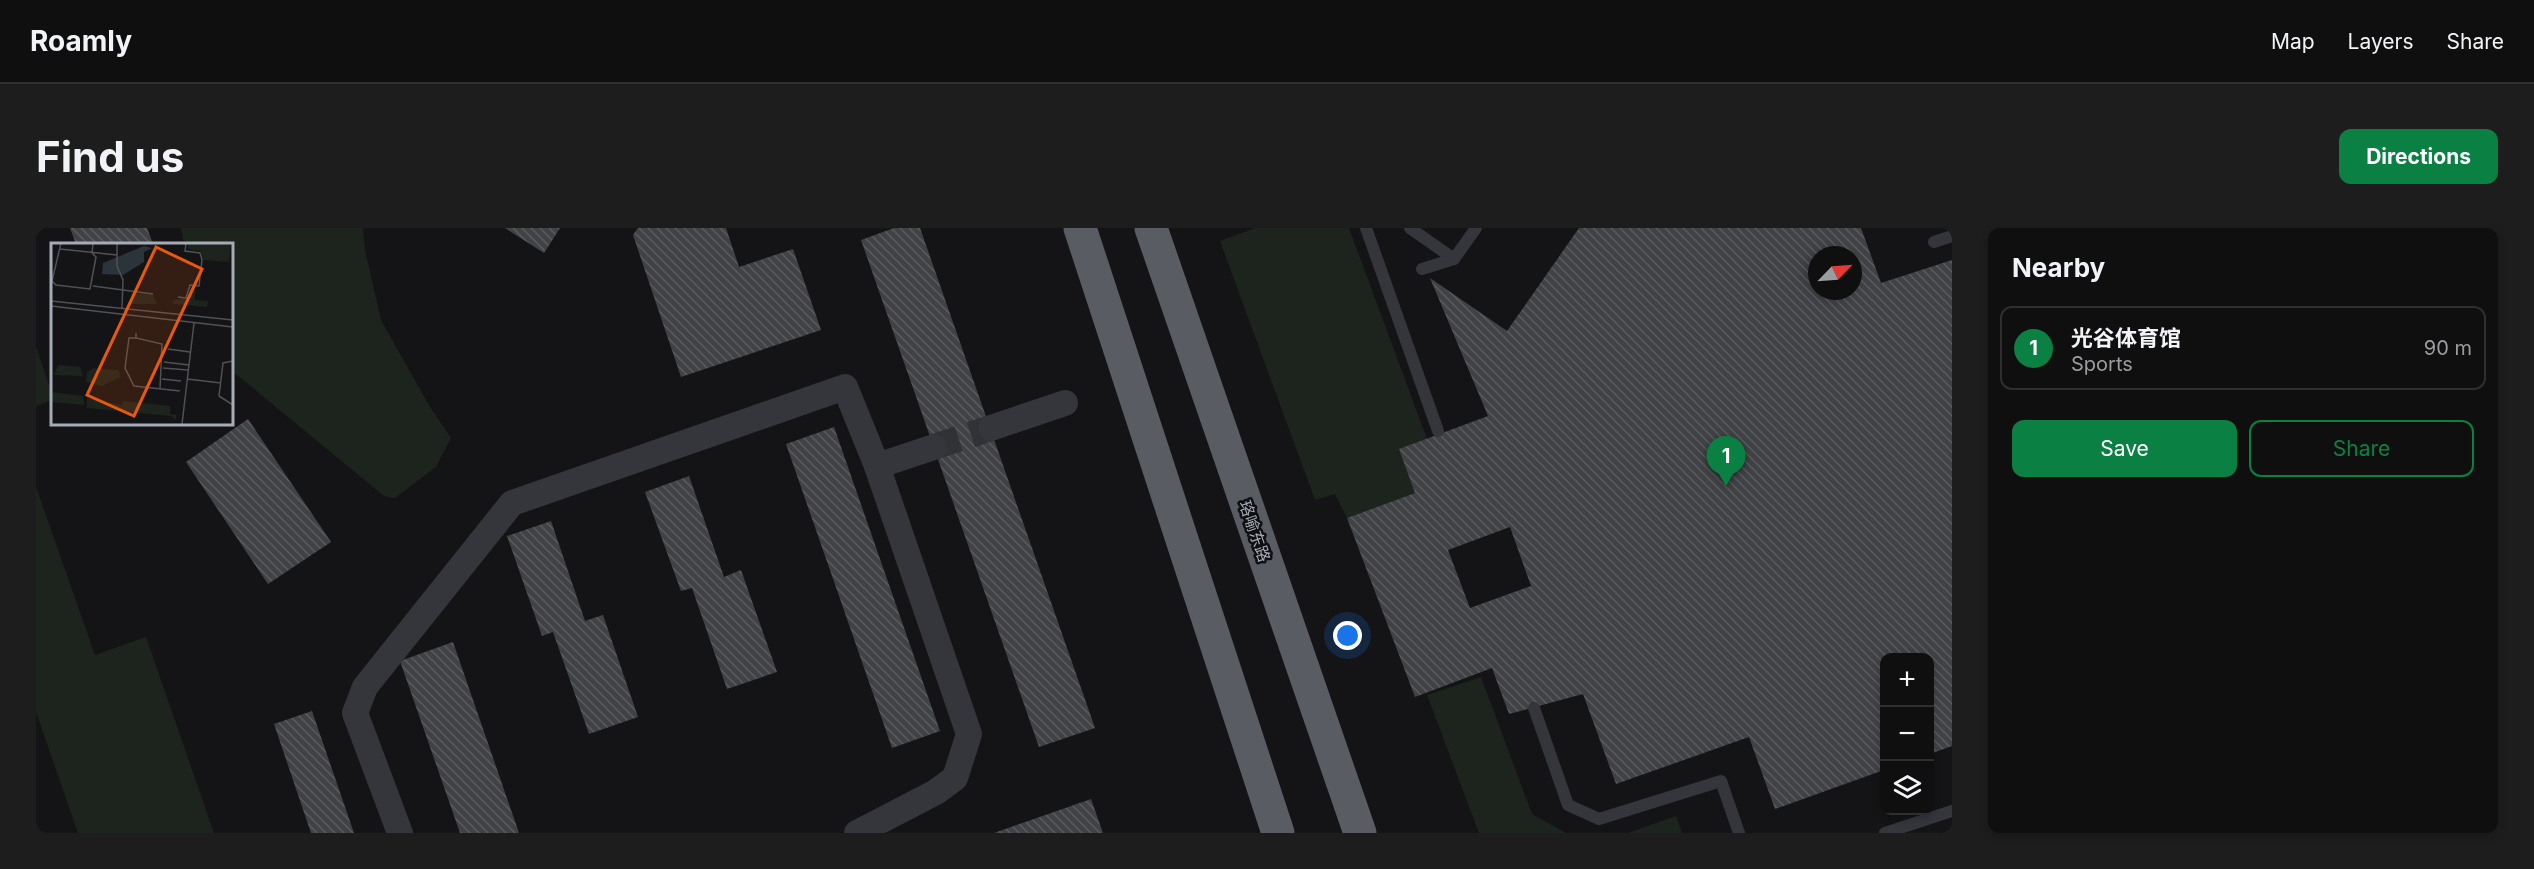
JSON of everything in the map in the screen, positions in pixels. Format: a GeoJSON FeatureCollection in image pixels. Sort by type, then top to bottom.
{"type":"FeatureCollection","features":[{"type":"Feature","properties":{"kind":"highway"},"geometry":{"type":"LineString","coordinates":[[1080,228],[1278,833]]}},
{"type":"Feature","properties":{"kind":"highway","name":"珞喻东路"},"geometry":{"type":"LineString","coordinates":[[1151,228],[1360,833]]}},
{"type":"Feature","properties":{"kind":"street"},"geometry":{"type":"LineString","coordinates":[[400,833],[355,713],[365,687],[512,503],[845,387],[877,466],[969,734],[955,778],[936,792],[857,833]]}},
{"type":"Feature","properties":{"kind":"street"},"geometry":{"type":"LineString","coordinates":[[991,428],[1065,403]]}},
{"type":"Feature","properties":{"kind":"street"},"geometry":{"type":"LineString","coordinates":[[877,466],[934,447]]}},
{"type":"Feature","properties":{"kind":"lane"},"geometry":{"type":"LineString","coordinates":[[1366,228],[1438,431]]}},
{"type":"Feature","properties":{"kind":"lane"},"geometry":{"type":"LineString","coordinates":[[1410,228],[1454,259]]}},
{"type":"Feature","properties":{"kind":"lane"},"geometry":{"type":"LineString","coordinates":[[1422,269],[1454,259],[1476,228]]}},
{"type":"Feature","properties":{"kind":"lane"},"geometry":{"type":"LineString","coordinates":[[1934,242],[1952,236]]}},
{"type":"Feature","properties":{"kind":"lane"},"geometry":{"type":"LineString","coordinates":[[1534,708],[1568,805],[1599,819],[1721,781],[1739,833]]}},
{"type":"Feature","properties":{"kind":"lane"},"geometry":{"type":"LineString","coordinates":[[1885,833],[1952,811]]}},
{"type":"Feature","properties":{"kind":"shaded area"},"geometry":{"type":"Polygon","coordinates":[[[181,228],[363,228],[365,250],[381,320],[430,407],[451,438],[436,467],[395,498],[384,496],[232,371],[232,243],[184,243],[181,228]]]}},
{"type":"Feature","properties":{"kind":"shaded area"},"geometry":{"type":"Polygon","coordinates":[[[1255,228],[1349,228],[1427,439],[1415,493],[1347,518],[1335,494],[1315,500],[1220,241],[1255,228]]]}},
{"type":"Feature","properties":{"kind":"shaded area"},"geometry":{"type":"Polygon","coordinates":[[[36,347],[51,391],[51,400],[36,406],[36,347]]]}},
{"type":"Feature","properties":{"kind":"shaded area"},"geometry":{"type":"Polygon","coordinates":[[[36,487],[95,655],[146,637],[214,833],[78,833],[36,712],[36,487]]]}},
{"type":"Feature","properties":{"kind":"shaded area"},"geometry":{"type":"Polygon","coordinates":[[[1481,677],[1532,814],[1566,833],[1479,833],[1427,695],[1481,677]]]}},
{"type":"Feature","properties":{"kind":"shaded area"},"geometry":{"type":"Polygon","coordinates":[[[1676,816],[1682,833],[1628,833],[1676,816]]]}},
{"type":"Feature","properties":{"kind":"building"},"geometry":{"type":"Polygon","coordinates":[[[70,228],[147,228],[153,243],[76,243],[70,228]]]}},
{"type":"Feature","properties":{"kind":"building"},"geometry":{"type":"Polygon","coordinates":[[[505,228],[560,228],[544,253],[505,228]]]}},
{"type":"Feature","properties":{"kind":"building"},"geometry":{"type":"Polygon","coordinates":[[[638,228],[726,228],[739,267],[793,249],[821,330],[681,377],[633,235],[638,228]]]}},
{"type":"Feature","properties":{"kind":"building"},"geometry":{"type":"Polygon","coordinates":[[[894,228],[920,228],[1095,728],[1039,747],[861,240],[894,228]]]}},
{"type":"Feature","properties":{"kind":"building"},"geometry":{"type":"Polygon","coordinates":[[[1579,228],[1861,228],[1881,283],[1952,260],[1952,746],[1934,753],[1934,653],[1880,653],[1880,771],[1775,809],[1749,737],[1616,784],[1583,694],[1509,714],[1492,668],[1415,697],[1347,518],[1415,493],[1399,449],[1488,416],[1430,278],[1507,331],[1579,228]],[[1510,527],[1448,550],[1470,608],[1531,586],[1510,527]]]}},
{"type":"Feature","properties":{"kind":"building"},"geometry":{"type":"Polygon","coordinates":[[[248,419],[331,542],[268,584],[186,462],[248,419]]]}},
{"type":"Feature","properties":{"kind":"building"},"geometry":{"type":"Polygon","coordinates":[[[834,427],[940,731],[892,748],[786,444],[834,427]]]}},
{"type":"Feature","properties":{"kind":"building"},"geometry":{"type":"Polygon","coordinates":[[[689,476],[724,577],[741,570],[777,672],[727,689],[692,588],[681,591],[645,492],[689,476]]]}},
{"type":"Feature","properties":{"kind":"building"},"geometry":{"type":"Polygon","coordinates":[[[551,521],[585,621],[603,615],[638,717],[589,734],[553,632],[542,636],[507,536],[551,521]]]}},
{"type":"Feature","properties":{"kind":"building"},"geometry":{"type":"Polygon","coordinates":[[[453,642],[519,833],[460,833],[400,661],[453,642]]]}},
{"type":"Feature","properties":{"kind":"building"},"geometry":{"type":"Polygon","coordinates":[[[312,711],[354,833],[311,833],[274,724],[312,711]]]}},
{"type":"Feature","properties":{"kind":"building"},"geometry":{"type":"Polygon","coordinates":[[[1091,799],[1103,833],[994,833],[1091,799]]]}},
{"type":"Feature","properties":{"kind":"tunnel"},"geometry":{"type":"LineString","coordinates":[[934,447],[991,428]]}},
{"type":"Feature","properties":{"kind":"place","name":"光谷体育馆"},"geometry":{"type":"Point","coordinates":[1726,486]}}]}
